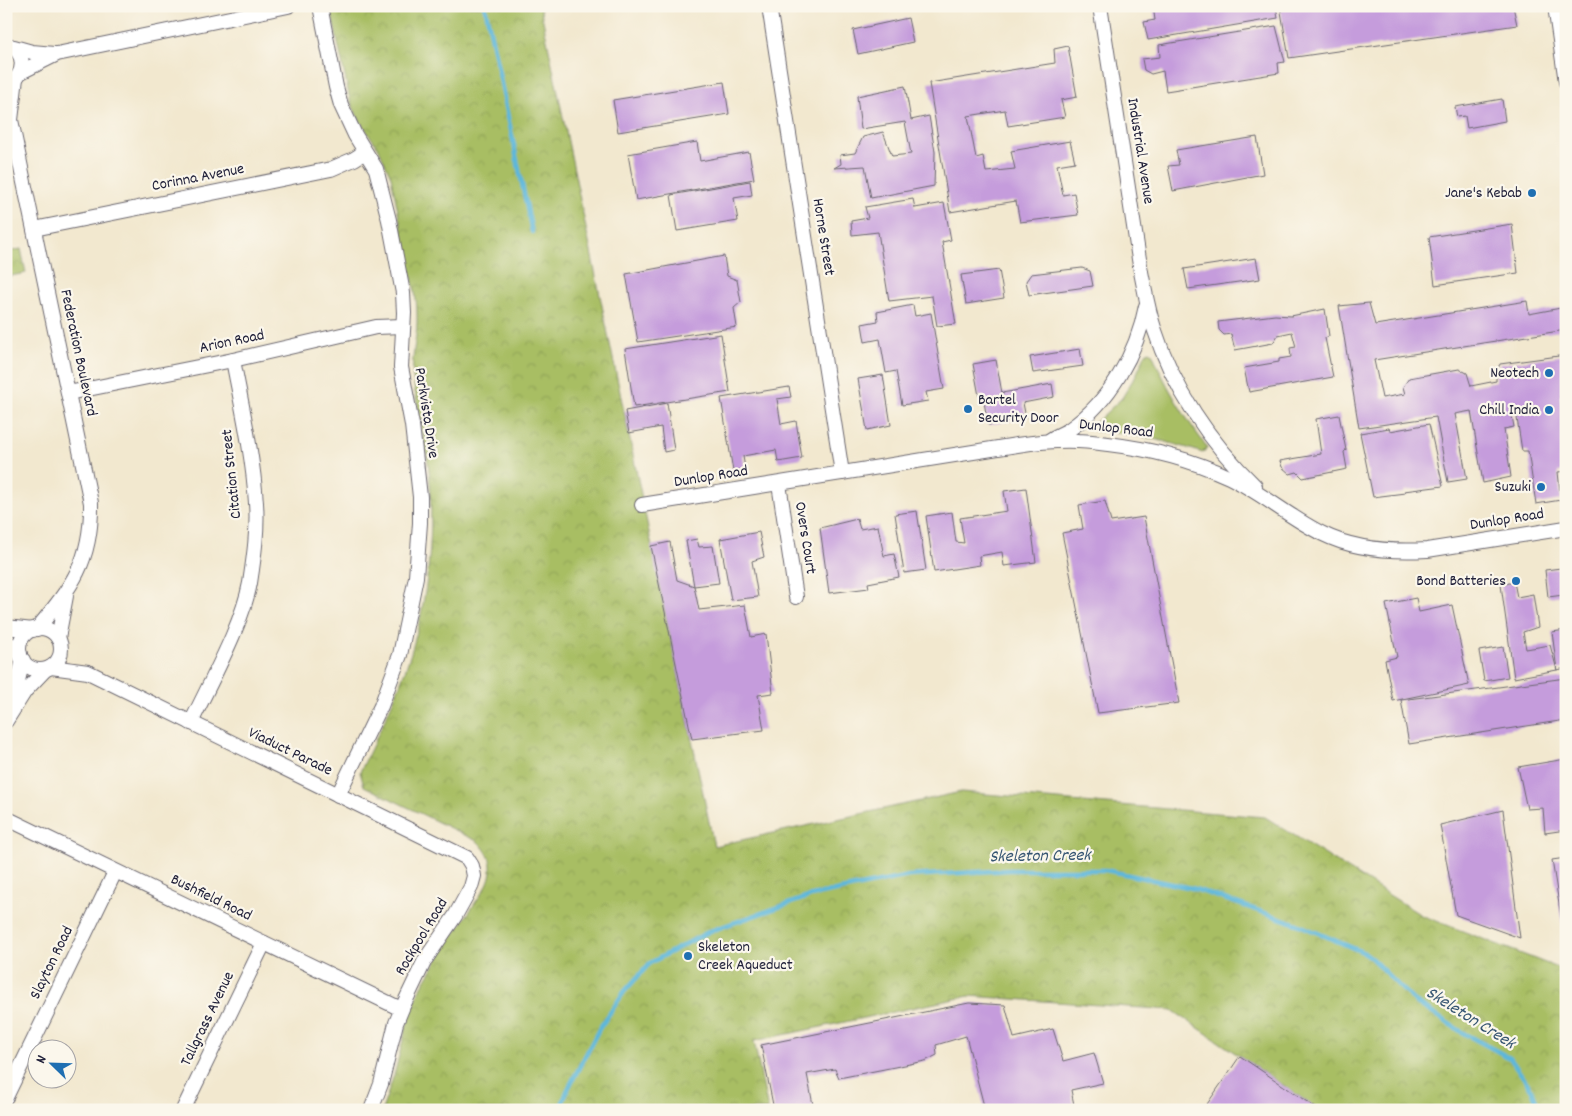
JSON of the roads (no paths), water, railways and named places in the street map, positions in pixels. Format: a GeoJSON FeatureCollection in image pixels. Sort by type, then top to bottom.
{"type":"FeatureCollection","features":[{"type":"Feature","properties":{"kind":"street"},"geometry":{"type":"LineString","coordinates":[[10,44],[32,52],[57,54],[288,6]]}},
{"type":"Feature","properties":{"kind":"street","name":"Parkvista Drive"},"geometry":{"type":"LineString","coordinates":[[320,6],[341,105],[346,119],[376,169],[389,220],[403,293],[402,377],[412,425],[420,497],[416,577],[400,656],[338,795]]}},
{"type":"Feature","properties":{"kind":"street","name":"Horne Street"},"geometry":{"type":"LineString","coordinates":[[769,6],[842,473]]}},
{"type":"Feature","properties":{"kind":"street","name":"Industrial Avenue"},"geometry":{"type":"LineString","coordinates":[[1100,6],[1146,302],[1154,330],[1192,409],[1235,467],[1274,503]]}},
{"type":"Feature","properties":{"kind":"street"},"geometry":{"type":"LineString","coordinates":[[1555,6],[1563,38],[1566,82]]}},
{"type":"Feature","properties":{"kind":"street"},"geometry":{"type":"LineString","coordinates":[[10,44],[22,58],[14,78]]}},
{"type":"Feature","properties":{"kind":"street"},"geometry":{"type":"LineString","coordinates":[[14,78],[57,54]]}},
{"type":"Feature","properties":{"kind":"street","name":"Federation Boulevard"},"geometry":{"type":"LineString","coordinates":[[14,78],[9,115],[91,503],[89,539],[79,569],[67,591],[35,630]]}},
{"type":"Feature","properties":{"kind":"street","name":"Corinna Avenue"},"geometry":{"type":"LineString","coordinates":[[34,229],[331,169],[354,160],[365,152]]}},
{"type":"Feature","properties":{"kind":"street","name":"Industrial Avenue"},"geometry":{"type":"LineString","coordinates":[[1047,441],[1070,429],[1092,410],[1123,370],[1142,325],[1146,302]]}},
{"type":"Feature","properties":{"kind":"street","name":"Arion Road"},"geometry":{"type":"LineString","coordinates":[[68,393],[233,360],[376,327],[403,326]]}},
{"type":"Feature","properties":{"kind":"street","name":"Citation Street"},"geometry":{"type":"LineString","coordinates":[[191,723],[239,617],[249,584],[253,554],[256,503],[244,417],[233,360]]}},
{"type":"Feature","properties":{"kind":"street","name":"Dunlop Road"},"geometry":{"type":"LineString","coordinates":[[642,505],[1017,445],[1047,441],[1079,440],[1156,451],[1177,457],[1228,477],[1274,503],[1324,535],[1351,545],[1406,551],[1427,550],[1566,528]]}},
{"type":"Feature","properties":{"kind":"street","name":"Overs Court"},"geometry":{"type":"LineString","coordinates":[[779,484],[796,597]]}},
{"type":"Feature","properties":{"kind":"street","name":"Federation Boulevard"},"geometry":{"type":"LineString","coordinates":[[59,640],[67,591]]}},
{"type":"Feature","properties":{"kind":"street"},"geometry":{"type":"LineString","coordinates":[[6,626],[49,630],[59,640],[60,656],[56,664],[48,668],[32,683],[8,716]]}},
{"type":"Feature","properties":{"kind":"street"},"geometry":{"type":"LineString","coordinates":[[8,716],[20,676],[20,648],[22,640],[26,634],[35,630]]}},
{"type":"Feature","properties":{"kind":"street","name":"Viaduct Parade"},"geometry":{"type":"LineString","coordinates":[[59,640],[71,656],[88,672],[462,855],[467,858],[472,868]]}},
{"type":"Feature","properties":{"kind":"street"},"geometry":{"type":"LineString","coordinates":[[6,641],[32,668],[48,668]]}},
{"type":"Feature","properties":{"kind":"street","name":"Viaduct Parade"},"geometry":{"type":"LineString","coordinates":[[48,668],[88,672]]}},
{"type":"Feature","properties":{"kind":"street","name":"Bushfield Road"},"geometry":{"type":"LineString","coordinates":[[6,818],[401,1009]]}},
{"type":"Feature","properties":{"kind":"street","name":"Rockpool Road"},"geometry":{"type":"LineString","coordinates":[[372,1110],[401,1009],[425,960],[455,916],[471,887],[474,876],[472,868]]}},
{"type":"Feature","properties":{"kind":"street","name":"Slayton Road"},"geometry":{"type":"LineString","coordinates":[[6,1097],[116,872]]}},
{"type":"Feature","properties":{"kind":"street","name":"Tallgrass Avenue"},"geometry":{"type":"LineString","coordinates":[[183,1110],[264,943]]}},
{"type":"Feature","properties":{"kind":"waterway"},"geometry":{"type":"LineString","coordinates":[[485,6],[532,232]]}},
{"type":"Feature","properties":{"kind":"waterway","name":"Skeleton Creek"},"geometry":{"type":"LineString","coordinates":[[560,1110],[567,1091],[599,1029],[624,992],[650,963],[710,931],[811,896],[909,876],[1010,870],[1105,870],[1192,888],[1297,924],[1367,954],[1415,1002],[1465,1034],[1510,1058],[1532,1090],[1540,1110]]}},
{"type":"Feature","properties":{"kind":"place","name":"Jane's Kebab"},"geometry":{"type":"Point","coordinates":[1532,193]}},
{"type":"Feature","properties":{"kind":"place","name":"Neotech"},"geometry":{"type":"Point","coordinates":[1549,373]}},
{"type":"Feature","properties":{"kind":"place","name":"Bartel Security Door"},"geometry":{"type":"Point","coordinates":[968,409]}},
{"type":"Feature","properties":{"kind":"place","name":"Chill India"},"geometry":{"type":"Point","coordinates":[1549,410]}},
{"type":"Feature","properties":{"kind":"place","name":"Suzuki"},"geometry":{"type":"Point","coordinates":[1541,487]}},
{"type":"Feature","properties":{"kind":"place","name":"Bond Batteries"},"geometry":{"type":"Point","coordinates":[1516,581]}},
{"type":"Feature","properties":{"kind":"place","name":"Skeleton Creek Aqueduct"},"geometry":{"type":"Point","coordinates":[688,956]}}]}
